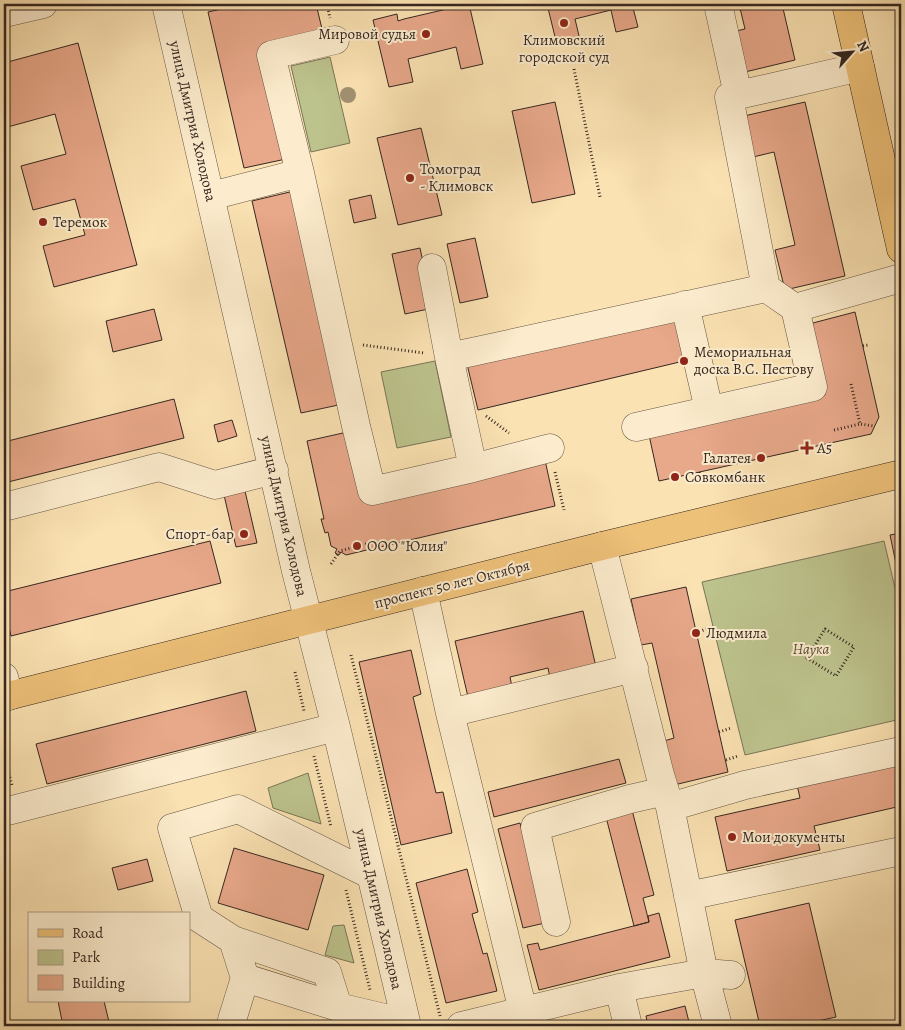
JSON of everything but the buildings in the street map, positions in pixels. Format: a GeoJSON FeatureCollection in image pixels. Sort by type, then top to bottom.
{"type":"FeatureCollection","features":[{"type":"Feature","properties":{"kind":"main road"},"geometry":{"type":"LineString","coordinates":[[846,4],[901,249]]}},
{"type":"Feature","properties":{"kind":"main road","name":"проспект 50 лет Октября"},"geometry":{"type":"LineString","coordinates":[[5,690],[309,620],[602,546],[901,474]]}},
{"type":"Feature","properties":{"kind":"street"},"geometry":{"type":"LineString","coordinates":[[4,13],[42,4]]}},
{"type":"Feature","properties":{"kind":"street","name":"улица Дмитрия Холодова"},"geometry":{"type":"LineString","coordinates":[[166,4],[296,571],[336,727],[407,1025]]}},
{"type":"Feature","properties":{"kind":"street"},"geometry":{"type":"LineString","coordinates":[[718,4],[738,95]]}},
{"type":"Feature","properties":{"kind":"street"},"geometry":{"type":"LineString","coordinates":[[335,40],[271,55],[300,173],[372,491],[474,468],[542,450]]}},
{"type":"Feature","properties":{"kind":"street"},"geometry":{"type":"LineString","coordinates":[[636,426],[813,387],[795,308],[766,288],[729,97],[860,67]]}},
{"type":"Feature","properties":{"kind":"street"},"geometry":{"type":"LineString","coordinates":[[211,196],[300,173]]}},
{"type":"Feature","properties":{"kind":"street"},"geometry":{"type":"LineString","coordinates":[[432,268],[449,357],[474,468]]}},
{"type":"Feature","properties":{"kind":"street"},"geometry":{"type":"LineString","coordinates":[[795,308],[901,278]]}},
{"type":"Feature","properties":{"kind":"street"},"geometry":{"type":"LineString","coordinates":[[449,357],[766,288]]}},
{"type":"Feature","properties":{"kind":"street"},"geometry":{"type":"LineString","coordinates":[[685,305],[709,410]]}},
{"type":"Feature","properties":{"kind":"street"},"geometry":{"type":"LineString","coordinates":[[4,508],[159,467],[215,485],[274,470]]}},
{"type":"Feature","properties":{"kind":"street"},"geometry":{"type":"LineString","coordinates":[[602,546],[668,799],[704,973],[718,1026]]}},
{"type":"Feature","properties":{"kind":"street"},"geometry":{"type":"LineString","coordinates":[[422,591],[450,713],[514,1018]]}},
{"type":"Feature","properties":{"kind":"street"},"geometry":{"type":"LineString","coordinates":[[450,713],[634,668]]}},
{"type":"Feature","properties":{"kind":"street"},"geometry":{"type":"LineString","coordinates":[[11,810],[336,727]]}},
{"type":"Feature","properties":{"kind":"street"},"geometry":{"type":"LineString","coordinates":[[556,922],[535,827],[630,799],[668,799],[745,785],[901,751]]}},
{"type":"Feature","properties":{"kind":"street"},"geometry":{"type":"LineString","coordinates":[[338,1007],[327,972],[233,940],[199,918],[172,828],[238,808],[371,875]]}},
{"type":"Feature","properties":{"kind":"street"},"geometry":{"type":"LineString","coordinates":[[688,896],[901,851]]}},
{"type":"Feature","properties":{"kind":"street"},"geometry":{"type":"LineString","coordinates":[[233,940],[246,978],[232,1020],[234,1026]]}},
{"type":"Feature","properties":{"kind":"street"},"geometry":{"type":"LineString","coordinates":[[451,1023],[514,1018],[619,988],[704,973],[731,975]]}},
{"type":"Feature","properties":{"kind":"street"},"geometry":{"type":"LineString","coordinates":[[246,978],[338,1007],[407,1025]]}},
{"type":"Feature","properties":{"kind":"street"},"geometry":{"type":"LineString","coordinates":[[619,988],[628,1026]]}},
{"type":"Feature","properties":{"kind":"path"},"geometry":{"type":"LineString","coordinates":[[574,69],[600,197]]}},
{"type":"Feature","properties":{"kind":"path"},"geometry":{"type":"LineString","coordinates":[[338,342],[449,357]]}},
{"type":"Feature","properties":{"kind":"path"},"geometry":{"type":"LineString","coordinates":[[863,346],[868,345]]}},
{"type":"Feature","properties":{"kind":"path"},"geometry":{"type":"LineString","coordinates":[[851,384],[860,424]]}},
{"type":"Feature","properties":{"kind":"path"},"geometry":{"type":"LineString","coordinates":[[461,412],[484,414],[542,450],[564,510]]}},
{"type":"Feature","properties":{"kind":"path"},"geometry":{"type":"LineString","coordinates":[[834,430],[860,424],[874,426]]}},
{"type":"Feature","properties":{"kind":"path"},"geometry":{"type":"LineString","coordinates":[[807,448],[808,455]]}},
{"type":"Feature","properties":{"kind":"path"},"geometry":{"type":"LineString","coordinates":[[761,458],[762,465]]}},
{"type":"Feature","properties":{"kind":"path"},"geometry":{"type":"LineString","coordinates":[[698,472],[699,480]]}},
{"type":"Feature","properties":{"kind":"path"},"geometry":{"type":"LineString","coordinates":[[331,564],[340,551],[366,544],[374,542],[376,549],[380,548],[381,551]]}},
{"type":"Feature","properties":{"kind":"path"},"geometry":{"type":"LineString","coordinates":[[696,632],[706,629]]}},
{"type":"Feature","properties":{"kind":"path"},"geometry":{"type":"LineString","coordinates":[[825,629],[854,646],[836,676],[807,658],[825,629]]}},
{"type":"Feature","properties":{"kind":"path"},"geometry":{"type":"LineString","coordinates":[[351,655],[451,1023]]}},
{"type":"Feature","properties":{"kind":"path"},"geometry":{"type":"LineString","coordinates":[[719,732],[731,728]]}},
{"type":"Feature","properties":{"kind":"path"},"geometry":{"type":"LineString","coordinates":[[726,760],[738,756]]}},
{"type":"Feature","properties":{"kind":"path"},"geometry":{"type":"LineString","coordinates":[[4,757],[11,810]]}},
{"type":"Feature","properties":{"kind":"green space"},"geometry":{"type":"Polygon","coordinates":[[[330,57],[350,143],[311,152],[291,66],[330,57]]]}},
{"type":"Feature","properties":{"kind":"green space"},"geometry":{"type":"Polygon","coordinates":[[[435,361],[451,437],[397,448],[381,372],[435,361]]]}},
{"type":"Feature","properties":{"kind":"green space","name":"Наука"},"geometry":{"type":"Polygon","coordinates":[[[884,541],[895,588],[901,587],[901,719],[745,755],[702,582],[884,541]]]}},
{"type":"Feature","properties":{"kind":"green space"},"geometry":{"type":"Polygon","coordinates":[[[308,773],[321,824],[273,808],[268,788],[308,773]]]}},
{"type":"Feature","properties":{"kind":"green space"},"geometry":{"type":"Polygon","coordinates":[[[344,925],[354,963],[325,955],[333,926],[344,925]]]}},
{"type":"Feature","properties":{"kind":"place","name":"Климовский городской суд"},"geometry":{"type":"Point","coordinates":[564,23]}},
{"type":"Feature","properties":{"kind":"place","name":"Мировой судья"},"geometry":{"type":"Point","coordinates":[426,34]}},
{"type":"Feature","properties":{"kind":"place","name":"Томоград - Климовск"},"geometry":{"type":"Point","coordinates":[410,178]}},
{"type":"Feature","properties":{"kind":"place","name":"Теремок"},"geometry":{"type":"Point","coordinates":[43,222]}},
{"type":"Feature","properties":{"kind":"place","name":"Мемориальная доска В.С. Пестову"},"geometry":{"type":"Point","coordinates":[684,361]}},
{"type":"Feature","properties":{"kind":"place","name":"А5"},"geometry":{"type":"Point","coordinates":[807,448]}},
{"type":"Feature","properties":{"kind":"place","name":"Галатея"},"geometry":{"type":"Point","coordinates":[761,458]}},
{"type":"Feature","properties":{"kind":"place","name":"Совкомбанк"},"geometry":{"type":"Point","coordinates":[675,477]}},
{"type":"Feature","properties":{"kind":"place","name":"Спорт-бар"},"geometry":{"type":"Point","coordinates":[244,534]}},
{"type":"Feature","properties":{"kind":"place","name":"ООО \"Юлия\""},"geometry":{"type":"Point","coordinates":[357,546]}},
{"type":"Feature","properties":{"kind":"place","name":"Людмила"},"geometry":{"type":"Point","coordinates":[696,633]}},
{"type":"Feature","properties":{"kind":"place","name":"Мои документы"},"geometry":{"type":"Point","coordinates":[732,837]}}]}
